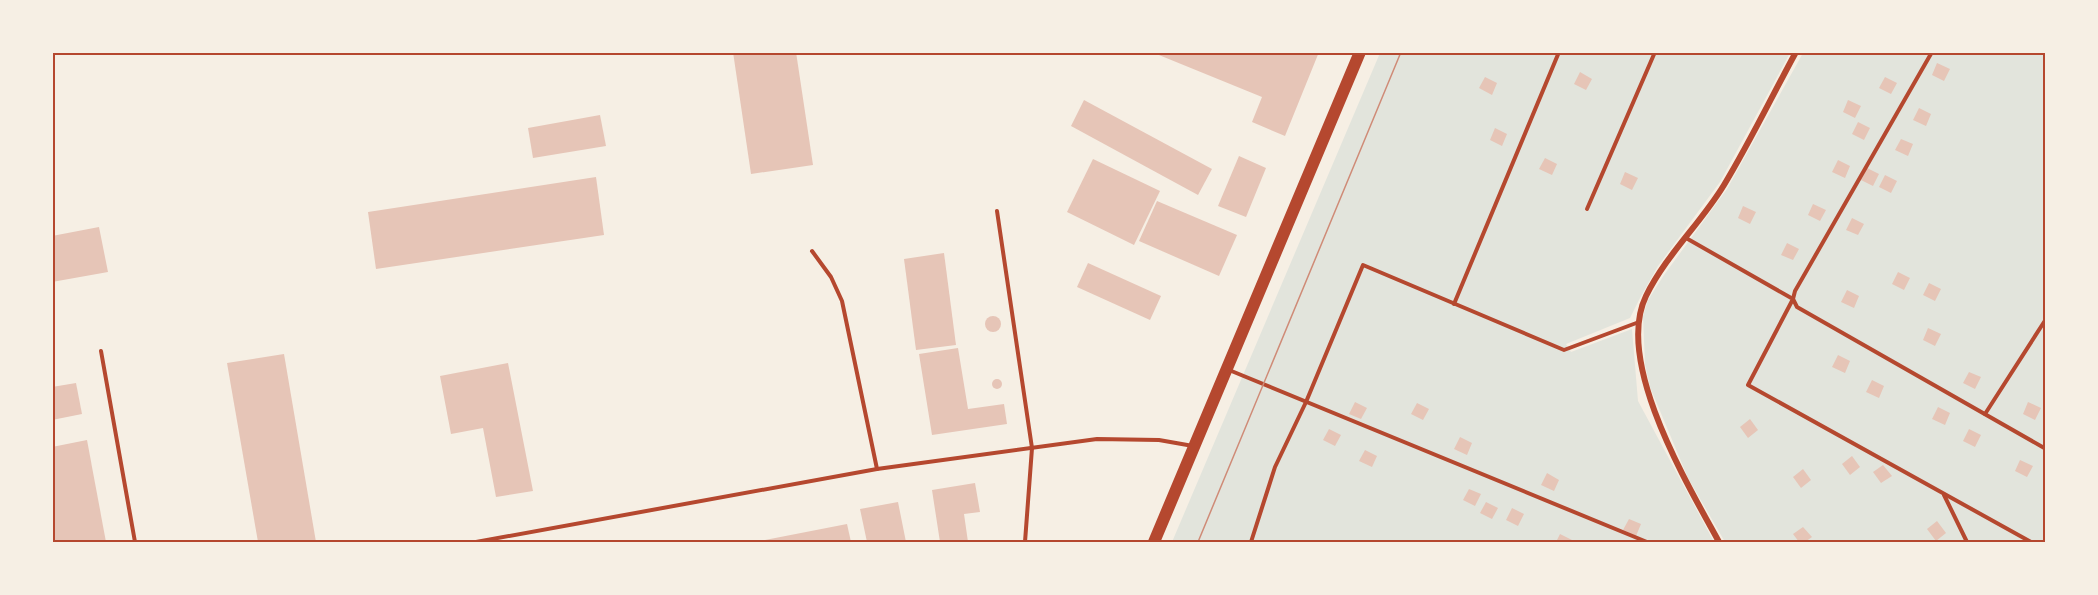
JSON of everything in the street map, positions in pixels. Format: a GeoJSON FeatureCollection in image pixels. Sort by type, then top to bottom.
{"type":"FeatureCollection","features":[{"type":"Feature","properties":{"kind":"main road"},"geometry":{"type":"LineString","coordinates":[[1154,543],[1360,52]]}},
{"type":"Feature","properties":{"kind":"street"},"geometry":{"type":"LineString","coordinates":[[1718,542],[1681,472],[1646,386],[1640,361],[1640,322],[1645,299],[1661,270],[1724,185],[1796,52]]}},
{"type":"Feature","properties":{"kind":"lane"},"geometry":{"type":"LineString","coordinates":[[1454,304],[1559,52]]}},
{"type":"Feature","properties":{"kind":"lane"},"geometry":{"type":"LineString","coordinates":[[1587,209],[1655,52]]}},
{"type":"Feature","properties":{"kind":"lane"},"geometry":{"type":"LineString","coordinates":[[1932,52],[1795,291],[1748,385],[2031,543]]}},
{"type":"Feature","properties":{"kind":"lane"},"geometry":{"type":"LineString","coordinates":[[997,211],[1032,448],[1025,543]]}},
{"type":"Feature","properties":{"kind":"lane"},"geometry":{"type":"LineString","coordinates":[[1686,238],[1793,299],[1797,307],[2046,449]]}},
{"type":"Feature","properties":{"kind":"lane"},"geometry":{"type":"LineString","coordinates":[[812,251],[831,277],[842,301],[877,468]]}},
{"type":"Feature","properties":{"kind":"lane"},"geometry":{"type":"LineString","coordinates":[[1251,543],[1275,467],[1306,402],[1363,266],[1564,350],[1640,322]]}},
{"type":"Feature","properties":{"kind":"lane"},"geometry":{"type":"LineString","coordinates":[[1985,414],[2046,319]]}},
{"type":"Feature","properties":{"kind":"lane"},"geometry":{"type":"LineString","coordinates":[[101,351],[135,543]]}},
{"type":"Feature","properties":{"kind":"lane"},"geometry":{"type":"LineString","coordinates":[[1226,369],[1647,543]]}},
{"type":"Feature","properties":{"kind":"lane"},"geometry":{"type":"LineString","coordinates":[[476,543],[877,468],[1096,439],[1160,440],[1194,446]]}},
{"type":"Feature","properties":{"kind":"lane"},"geometry":{"type":"LineString","coordinates":[[1944,494],[1967,543]]}},
{"type":"Feature","properties":{"kind":"shaded area"},"geometry":{"type":"Polygon","coordinates":[[[1380,53],[1790,53],[1720,182],[1658,266],[1630,318],[1566,344],[1571,352],[1632,329],[1638,401],[1714,542],[1172,542],[1380,53]]]}},
{"type":"Feature","properties":{"kind":"shaded area"},"geometry":{"type":"Polygon","coordinates":[[[1803,53],[2045,53],[2045,542],[1725,542],[1688,478],[1650,387],[1645,364],[1643,316],[1648,300],[1664,275],[1727,189],[1803,53]]]}},
{"type":"Feature","properties":{"kind":"building"},"geometry":{"type":"Polygon","coordinates":[[[733,52],[796,52],[813,165],[751,174],[733,52]]]}},
{"type":"Feature","properties":{"kind":"building"},"geometry":{"type":"Polygon","coordinates":[[[1319,52],[1285,136],[1252,122],[1262,97],[1154,53],[1319,52]]]}},
{"type":"Feature","properties":{"kind":"building"},"geometry":{"type":"Polygon","coordinates":[[[1937,63],[1950,69],[1944,81],[1932,75],[1937,63]]]}},
{"type":"Feature","properties":{"kind":"building"},"geometry":{"type":"Polygon","coordinates":[[[1580,72],[1592,79],[1586,90],[1574,84],[1580,72]]]}},
{"type":"Feature","properties":{"kind":"building"},"geometry":{"type":"Polygon","coordinates":[[[1485,77],[1497,83],[1492,95],[1479,88],[1485,77]]]}},
{"type":"Feature","properties":{"kind":"building"},"geometry":{"type":"Polygon","coordinates":[[[1885,77],[1897,83],[1891,94],[1879,88],[1885,77]]]}},
{"type":"Feature","properties":{"kind":"building"},"geometry":{"type":"Polygon","coordinates":[[[1084,100],[1212,169],[1198,195],[1071,126],[1084,100]]]}},
{"type":"Feature","properties":{"kind":"building"},"geometry":{"type":"Polygon","coordinates":[[[1848,100],[1861,106],[1855,118],[1843,112],[1848,100]]]}},
{"type":"Feature","properties":{"kind":"building"},"geometry":{"type":"Polygon","coordinates":[[[1919,108],[1931,114],[1926,126],[1913,120],[1919,108]]]}},
{"type":"Feature","properties":{"kind":"building"},"geometry":{"type":"Polygon","coordinates":[[[600,115],[606,146],[533,158],[528,128],[600,115]]]}},
{"type":"Feature","properties":{"kind":"building"},"geometry":{"type":"Polygon","coordinates":[[[1858,122],[1870,128],[1864,140],[1852,134],[1858,122]]]}},
{"type":"Feature","properties":{"kind":"building"},"geometry":{"type":"Polygon","coordinates":[[[1495,128],[1507,134],[1502,146],[1490,140],[1495,128]]]}},
{"type":"Feature","properties":{"kind":"building"},"geometry":{"type":"Polygon","coordinates":[[[1901,139],[1913,144],[1908,156],[1895,150],[1901,139]]]}},
{"type":"Feature","properties":{"kind":"building"},"geometry":{"type":"Polygon","coordinates":[[[1239,156],[1266,168],[1246,217],[1218,206],[1239,156]]]}},
{"type":"Feature","properties":{"kind":"building"},"geometry":{"type":"Polygon","coordinates":[[[1545,158],[1557,164],[1552,175],[1539,169],[1545,158]]]}},
{"type":"Feature","properties":{"kind":"building"},"geometry":{"type":"Polygon","coordinates":[[[1093,159],[1160,191],[1134,245],[1067,212],[1093,159]]]}},
{"type":"Feature","properties":{"kind":"building"},"geometry":{"type":"Polygon","coordinates":[[[1838,160],[1850,166],[1845,178],[1832,172],[1838,160]]]}},
{"type":"Feature","properties":{"kind":"building"},"geometry":{"type":"Polygon","coordinates":[[[1867,168],[1879,174],[1873,186],[1861,180],[1867,168]]]}},
{"type":"Feature","properties":{"kind":"building"},"geometry":{"type":"Polygon","coordinates":[[[1625,172],[1638,178],[1632,190],[1620,184],[1625,172]]]}},
{"type":"Feature","properties":{"kind":"building"},"geometry":{"type":"Polygon","coordinates":[[[1885,175],[1897,181],[1891,193],[1879,187],[1885,175]]]}},
{"type":"Feature","properties":{"kind":"building"},"geometry":{"type":"Polygon","coordinates":[[[596,177],[604,235],[376,269],[368,212],[596,177]]]}},
{"type":"Feature","properties":{"kind":"building"},"geometry":{"type":"Polygon","coordinates":[[[1157,201],[1237,235],[1219,276],[1139,241],[1157,201]]]}},
{"type":"Feature","properties":{"kind":"building"},"geometry":{"type":"Polygon","coordinates":[[[1813,204],[1826,210],[1820,221],[1808,215],[1813,204]]]}},
{"type":"Feature","properties":{"kind":"building"},"geometry":{"type":"Polygon","coordinates":[[[1743,206],[1756,212],[1750,224],[1738,218],[1743,206]]]}},
{"type":"Feature","properties":{"kind":"building"},"geometry":{"type":"Polygon","coordinates":[[[1852,218],[1864,224],[1858,235],[1846,230],[1852,218]]]}},
{"type":"Feature","properties":{"kind":"building"},"geometry":{"type":"Polygon","coordinates":[[[99,227],[108,272],[52,282],[52,236],[99,227]]]}},
{"type":"Feature","properties":{"kind":"building"},"geometry":{"type":"Polygon","coordinates":[[[1787,243],[1799,249],[1793,260],[1781,255],[1787,243]]]}},
{"type":"Feature","properties":{"kind":"building"},"geometry":{"type":"Polygon","coordinates":[[[944,253],[956,345],[916,350],[904,259],[944,253]]]}},
{"type":"Feature","properties":{"kind":"building"},"geometry":{"type":"Polygon","coordinates":[[[1088,263],[1161,296],[1150,320],[1077,287],[1088,263]]]}},
{"type":"Feature","properties":{"kind":"building"},"geometry":{"type":"Polygon","coordinates":[[[1898,272],[1910,278],[1904,290],[1892,284],[1898,272]]]}},
{"type":"Feature","properties":{"kind":"building"},"geometry":{"type":"Polygon","coordinates":[[[1929,283],[1941,289],[1935,301],[1923,295],[1929,283]]]}},
{"type":"Feature","properties":{"kind":"building"},"geometry":{"type":"Polygon","coordinates":[[[1847,290],[1859,296],[1854,308],[1841,302],[1847,290]]]}},
{"type":"Feature","properties":{"kind":"building"},"geometry":{"type":"Polygon","coordinates":[[[990,316],[996,316],[1001,324],[999,330],[990,332],[985,327],[985,321],[990,316]]]}},
{"type":"Feature","properties":{"kind":"building"},"geometry":{"type":"Polygon","coordinates":[[[1928,328],[1941,334],[1935,346],[1923,340],[1928,328]]]}},
{"type":"Feature","properties":{"kind":"building"},"geometry":{"type":"Polygon","coordinates":[[[958,348],[968,409],[1004,404],[1007,424],[932,435],[919,354],[958,348]]]}},
{"type":"Feature","properties":{"kind":"building"},"geometry":{"type":"Polygon","coordinates":[[[284,354],[316,542],[258,542],[227,363],[284,354]]]}},
{"type":"Feature","properties":{"kind":"building"},"geometry":{"type":"Polygon","coordinates":[[[1838,355],[1850,361],[1845,373],[1832,367],[1838,355]]]}},
{"type":"Feature","properties":{"kind":"building"},"geometry":{"type":"Polygon","coordinates":[[[508,363],[533,491],[496,497],[483,428],[451,434],[440,376],[508,363]]]}},
{"type":"Feature","properties":{"kind":"building"},"geometry":{"type":"Polygon","coordinates":[[[1969,372],[1981,377],[1975,389],[1963,383],[1969,372]]]}},
{"type":"Feature","properties":{"kind":"building"},"geometry":{"type":"Polygon","coordinates":[[[997,379],[1001,380],[1001,388],[997,389],[993,388],[992,384],[993,380],[997,379]]]}},
{"type":"Feature","properties":{"kind":"building"},"geometry":{"type":"Polygon","coordinates":[[[1872,380],[1884,386],[1879,398],[1866,392],[1872,380]]]}},
{"type":"Feature","properties":{"kind":"building"},"geometry":{"type":"Polygon","coordinates":[[[76,383],[82,414],[52,420],[52,387],[76,383]]]}},
{"type":"Feature","properties":{"kind":"building"},"geometry":{"type":"Polygon","coordinates":[[[1355,402],[1367,408],[1361,419],[1349,414],[1355,402]]]}},
{"type":"Feature","properties":{"kind":"building"},"geometry":{"type":"Polygon","coordinates":[[[2028,402],[2041,408],[2035,420],[2023,414],[2028,402]]]}},
{"type":"Feature","properties":{"kind":"building"},"geometry":{"type":"Polygon","coordinates":[[[1417,403],[1429,409],[1423,420],[1411,414],[1417,403]]]}},
{"type":"Feature","properties":{"kind":"building"},"geometry":{"type":"Polygon","coordinates":[[[1938,407],[1950,413],[1945,425],[1932,419],[1938,407]]]}},
{"type":"Feature","properties":{"kind":"building"},"geometry":{"type":"Polygon","coordinates":[[[1750,419],[1758,430],[1748,438],[1740,427],[1750,419]]]}},
{"type":"Feature","properties":{"kind":"building"},"geometry":{"type":"Polygon","coordinates":[[[1329,429],[1341,435],[1335,446],[1323,440],[1329,429]]]}},
{"type":"Feature","properties":{"kind":"building"},"geometry":{"type":"Polygon","coordinates":[[[1969,429],[1981,435],[1975,447],[1963,441],[1969,429]]]}},
{"type":"Feature","properties":{"kind":"building"},"geometry":{"type":"Polygon","coordinates":[[[1460,437],[1472,443],[1467,455],[1454,449],[1460,437]]]}},
{"type":"Feature","properties":{"kind":"building"},"geometry":{"type":"Polygon","coordinates":[[[87,440],[106,542],[52,542],[52,447],[87,440]]]}},
{"type":"Feature","properties":{"kind":"building"},"geometry":{"type":"Polygon","coordinates":[[[1365,450],[1377,456],[1372,467],[1359,461],[1365,450]]]}},
{"type":"Feature","properties":{"kind":"building"},"geometry":{"type":"Polygon","coordinates":[[[1852,456],[1860,467],[1850,475],[1842,464],[1852,456]]]}},
{"type":"Feature","properties":{"kind":"building"},"geometry":{"type":"Polygon","coordinates":[[[2020,460],[2033,466],[2027,477],[2015,471],[2020,460]]]}},
{"type":"Feature","properties":{"kind":"building"},"geometry":{"type":"Polygon","coordinates":[[[1883,465],[1892,476],[1881,483],[1873,472],[1883,465]]]}},
{"type":"Feature","properties":{"kind":"building"},"geometry":{"type":"Polygon","coordinates":[[[1803,469],[1811,480],[1801,488],[1793,477],[1803,469]]]}},
{"type":"Feature","properties":{"kind":"building"},"geometry":{"type":"Polygon","coordinates":[[[1547,473],[1559,480],[1554,491],[1541,485],[1547,473]]]}},
{"type":"Feature","properties":{"kind":"building"},"geometry":{"type":"Polygon","coordinates":[[[975,483],[980,512],[964,514],[968,542],[940,542],[932,490],[975,483]]]}},
{"type":"Feature","properties":{"kind":"building"},"geometry":{"type":"Polygon","coordinates":[[[1469,489],[1481,494],[1475,506],[1463,500],[1469,489]]]}},
{"type":"Feature","properties":{"kind":"building"},"geometry":{"type":"Polygon","coordinates":[[[898,502],[906,542],[867,542],[860,509],[898,502]]]}},
{"type":"Feature","properties":{"kind":"building"},"geometry":{"type":"Polygon","coordinates":[[[1486,502],[1498,508],[1492,519],[1480,513],[1486,502]]]}},
{"type":"Feature","properties":{"kind":"building"},"geometry":{"type":"Polygon","coordinates":[[[1512,508],[1524,514],[1518,526],[1506,520],[1512,508]]]}},
{"type":"Feature","properties":{"kind":"building"},"geometry":{"type":"Polygon","coordinates":[[[1629,519],[1641,524],[1636,536],[1623,530],[1629,519]]]}},
{"type":"Feature","properties":{"kind":"building"},"geometry":{"type":"Polygon","coordinates":[[[1937,521],[1946,533],[1936,541],[1927,529],[1937,521]]]}},
{"type":"Feature","properties":{"kind":"building"},"geometry":{"type":"Polygon","coordinates":[[[847,524],[851,542],[765,542],[765,540],[847,524]]]}},
{"type":"Feature","properties":{"kind":"building"},"geometry":{"type":"Polygon","coordinates":[[[1803,527],[1812,537],[1805,542],[1799,542],[1793,534],[1803,527]]]}},
{"type":"Feature","properties":{"kind":"building"},"geometry":{"type":"Polygon","coordinates":[[[1560,534],[1572,540],[1571,542],[1556,542],[1560,534]]]}},
{"type":"Feature","properties":{"kind":"tram line"},"geometry":{"type":"LineString","coordinates":[[1198,542],[1401,52]]}}]}
